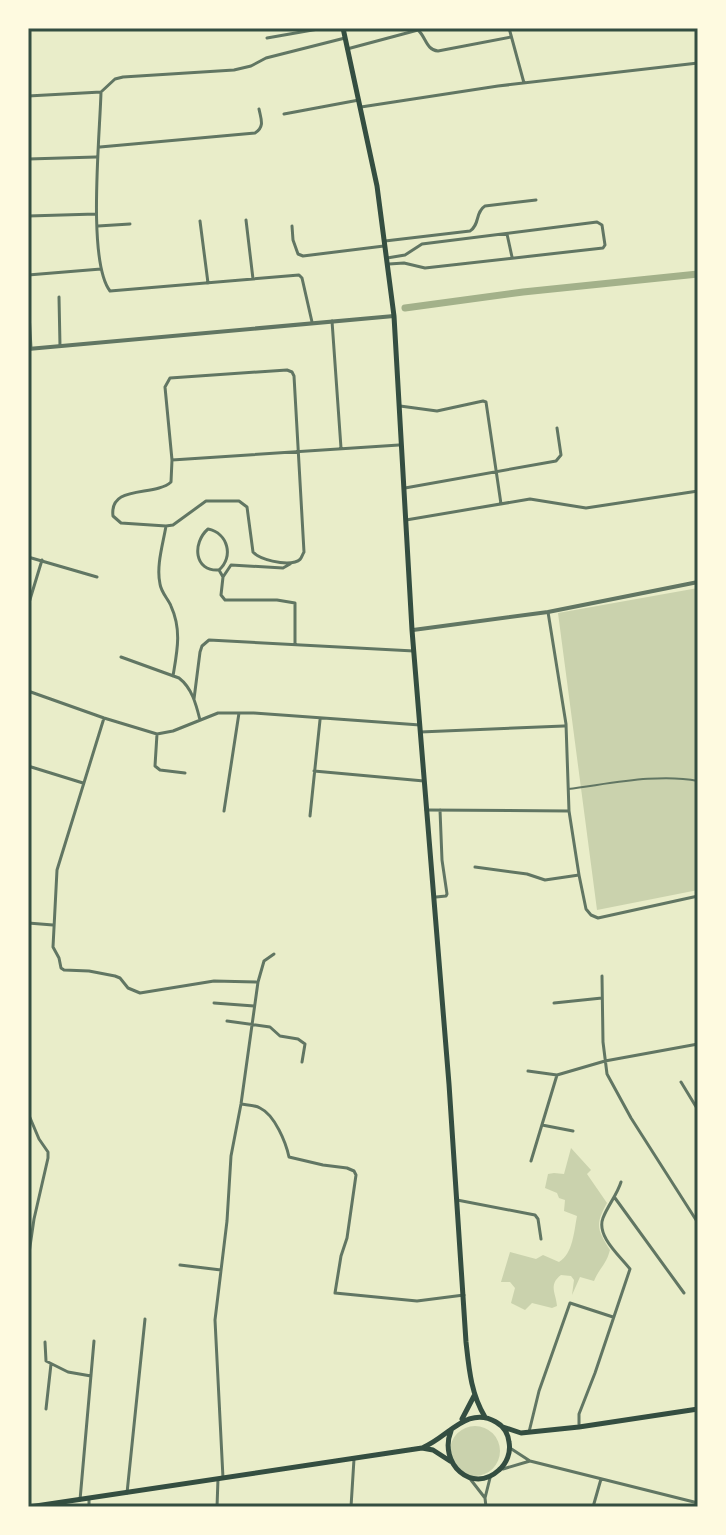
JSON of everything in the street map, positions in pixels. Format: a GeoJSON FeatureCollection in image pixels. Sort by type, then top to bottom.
{"type":"FeatureCollection","features":[{"type":"Feature","properties":{"kind":"main road"},"geometry":{"type":"LineString","coordinates":[[343,28],[377,186],[394,316],[412,630],[470,1377],[474,1396],[485,1417]]}},
{"type":"Feature","properties":{"kind":"main road"},"geometry":{"type":"LineString","coordinates":[[422,1448],[457,1425],[474,1396]]}},
{"type":"Feature","properties":{"kind":"main road"},"geometry":{"type":"LineString","coordinates":[[457,1425],[470,1417],[485,1417],[521,1433],[698,1409]]}},
{"type":"Feature","properties":{"kind":"main road"},"geometry":{"type":"LineString","coordinates":[[502,1426],[510,1446]]}},
{"type":"Feature","properties":{"kind":"main road"},"geometry":{"type":"LineString","coordinates":[[450,1461],[447,1446],[451,1431]]}},
{"type":"Feature","properties":{"kind":"main road"},"geometry":{"type":"LineString","coordinates":[[29,1507],[422,1448],[433,1450],[469,1477],[483,1478],[500,1469],[510,1446],[521,1433]]}},
{"type":"Feature","properties":{"kind":"street"},"geometry":{"type":"LineString","coordinates":[[267,38],[324,28]]}},
{"type":"Feature","properties":{"kind":"street"},"geometry":{"type":"LineString","coordinates":[[509,28],[524,83]]}},
{"type":"Feature","properties":{"kind":"street"},"geometry":{"type":"LineString","coordinates":[[347,49],[418,30],[432,51],[511,37]]}},
{"type":"Feature","properties":{"kind":"street"},"geometry":{"type":"LineString","coordinates":[[28,96],[101,92],[115,79],[123,77],[234,70],[266,58],[345,38]]}},
{"type":"Feature","properties":{"kind":"street"},"geometry":{"type":"LineString","coordinates":[[284,114],[698,63]]}},
{"type":"Feature","properties":{"kind":"street"},"geometry":{"type":"LineString","coordinates":[[101,92],[97,214],[101,269],[107,287],[114,292],[299,275],[313,323]]}},
{"type":"Feature","properties":{"kind":"street"},"geometry":{"type":"LineString","coordinates":[[100,147],[255,133],[262,125],[259,109]]}},
{"type":"Feature","properties":{"kind":"street"},"geometry":{"type":"LineString","coordinates":[[28,159],[98,157]]}},
{"type":"Feature","properties":{"kind":"street"},"geometry":{"type":"LineString","coordinates":[[292,226],[298,254],[303,256],[470,231],[476,226],[479,212],[485,206],[536,200]]}},
{"type":"Feature","properties":{"kind":"street"},"geometry":{"type":"LineString","coordinates":[[28,216],[97,214]]}},
{"type":"Feature","properties":{"kind":"street"},"geometry":{"type":"LineString","coordinates":[[246,220],[253,279]]}},
{"type":"Feature","properties":{"kind":"street"},"geometry":{"type":"LineString","coordinates":[[200,221],[208,283]]}},
{"type":"Feature","properties":{"kind":"street"},"geometry":{"type":"LineString","coordinates":[[597,222],[602,225],[605,245],[603,248],[425,268],[388,261],[422,244],[597,222]]}},
{"type":"Feature","properties":{"kind":"street"},"geometry":{"type":"LineString","coordinates":[[98,226],[130,224]]}},
{"type":"Feature","properties":{"kind":"street"},"geometry":{"type":"LineString","coordinates":[[507,234],[512,257]]}},
{"type":"Feature","properties":{"kind":"street"},"geometry":{"type":"LineString","coordinates":[[28,275],[101,269]]}},
{"type":"Feature","properties":{"kind":"street"},"geometry":{"type":"LineString","coordinates":[[28,296],[29,349],[394,316]]}},
{"type":"Feature","properties":{"kind":"street"},"geometry":{"type":"LineString","coordinates":[[59,297],[60,347]]}},
{"type":"Feature","properties":{"kind":"street"},"geometry":{"type":"LineString","coordinates":[[332,321],[341,448]]}},
{"type":"Feature","properties":{"kind":"street"},"geometry":{"type":"LineString","coordinates":[[292,563],[256,556],[247,507],[239,501],[206,501],[173,525],[166,526],[121,523],[113,516],[111,511],[119,498],[167,486],[172,477],[165,387],[170,378],[287,370],[294,376],[304,552],[302,558],[283,568],[231,565],[223,577],[221,595],[225,600],[295,603],[295,644]]}},
{"type":"Feature","properties":{"kind":"street"},"geometry":{"type":"LineString","coordinates":[[400,406],[437,411],[486,402],[501,504]]}},
{"type":"Feature","properties":{"kind":"street"},"geometry":{"type":"LineString","coordinates":[[405,488],[556,461],[561,455],[557,428]]}},
{"type":"Feature","properties":{"kind":"street"},"geometry":{"type":"LineString","coordinates":[[172,460],[402,445]]}},
{"type":"Feature","properties":{"kind":"street"},"geometry":{"type":"LineString","coordinates":[[406,520],[535,499],[586,508],[698,491]]}},
{"type":"Feature","properties":{"kind":"street"},"geometry":{"type":"LineString","coordinates":[[166,526],[159,570],[160,586],[178,624],[173,676]]}},
{"type":"Feature","properties":{"kind":"street"},"geometry":{"type":"LineString","coordinates":[[208,529],[225,540],[227,557],[225,565],[219,570],[205,568],[198,556],[201,536],[208,529]]}},
{"type":"Feature","properties":{"kind":"street"},"geometry":{"type":"LineString","coordinates":[[28,557],[97,577]]}},
{"type":"Feature","properties":{"kind":"street"},"geometry":{"type":"LineString","coordinates":[[28,606],[42,560]]}},
{"type":"Feature","properties":{"kind":"street"},"geometry":{"type":"LineString","coordinates":[[219,570],[223,577]]}},
{"type":"Feature","properties":{"kind":"street"},"geometry":{"type":"LineString","coordinates":[[412,630],[548,612],[698,582]]}},
{"type":"Feature","properties":{"kind":"street"},"geometry":{"type":"LineString","coordinates":[[548,612],[566,726],[569,811],[586,909],[598,918],[698,896]]}},
{"type":"Feature","properties":{"kind":"street"},"geometry":{"type":"LineString","coordinates":[[194,699],[200,652],[209,640],[414,651]]}},
{"type":"Feature","properties":{"kind":"street"},"geometry":{"type":"LineString","coordinates":[[121,657],[185,683],[200,720]]}},
{"type":"Feature","properties":{"kind":"street"},"geometry":{"type":"LineString","coordinates":[[28,691],[157,734],[218,713],[420,728],[566,726]]}},
{"type":"Feature","properties":{"kind":"street"},"geometry":{"type":"LineString","coordinates":[[224,811],[239,713]]}},
{"type":"Feature","properties":{"kind":"street"},"geometry":{"type":"LineString","coordinates":[[104,718],[57,870],[53,947],[61,968],[115,976],[134,992],[147,993],[214,981],[258,982]]}},
{"type":"Feature","properties":{"kind":"street"},"geometry":{"type":"LineString","coordinates":[[310,816],[320,719]]}},
{"type":"Feature","properties":{"kind":"street"},"geometry":{"type":"LineString","coordinates":[[157,734],[155,766],[160,770],[185,773]]}},
{"type":"Feature","properties":{"kind":"street"},"geometry":{"type":"LineString","coordinates":[[28,766],[83,783]]}},
{"type":"Feature","properties":{"kind":"street"},"geometry":{"type":"LineString","coordinates":[[314,771],[424,781]]}},
{"type":"Feature","properties":{"kind":"street"},"geometry":{"type":"LineString","coordinates":[[426,810],[569,811]]}},
{"type":"Feature","properties":{"kind":"street"},"geometry":{"type":"LineString","coordinates":[[433,897],[447,894],[440,810]]}},
{"type":"Feature","properties":{"kind":"street"},"geometry":{"type":"LineString","coordinates":[[430,859],[442,860]]}},
{"type":"Feature","properties":{"kind":"street"},"geometry":{"type":"LineString","coordinates":[[475,867],[527,874],[545,880],[579,875]]}},
{"type":"Feature","properties":{"kind":"street"},"geometry":{"type":"LineString","coordinates":[[28,923],[53,925]]}},
{"type":"Feature","properties":{"kind":"street"},"geometry":{"type":"LineString","coordinates":[[217,1507],[220,1479],[215,1320],[231,1156],[258,982],[264,961],[274,954]]}},
{"type":"Feature","properties":{"kind":"street"},"geometry":{"type":"LineString","coordinates":[[602,976],[607,1074],[698,1223]]}},
{"type":"Feature","properties":{"kind":"street"},"geometry":{"type":"LineString","coordinates":[[554,1003],[603,997]]}},
{"type":"Feature","properties":{"kind":"street"},"geometry":{"type":"LineString","coordinates":[[214,1003],[254,1006]]}},
{"type":"Feature","properties":{"kind":"street"},"geometry":{"type":"LineString","coordinates":[[227,1021],[270,1027],[280,1036],[298,1039],[304,1043],[302,1062]]}},
{"type":"Feature","properties":{"kind":"street"},"geometry":{"type":"LineString","coordinates":[[528,1071],[557,1075],[605,1061],[698,1044]]}},
{"type":"Feature","properties":{"kind":"street"},"geometry":{"type":"LineString","coordinates":[[531,1161],[557,1075]]}},
{"type":"Feature","properties":{"kind":"street"},"geometry":{"type":"LineString","coordinates":[[681,1082],[698,1110]]}},
{"type":"Feature","properties":{"kind":"street"},"geometry":{"type":"LineString","coordinates":[[241,1104],[259,1107],[266,1112],[284,1141],[289,1157],[347,1168],[356,1175],[335,1293],[417,1301],[464,1295]]}},
{"type":"Feature","properties":{"kind":"street"},"geometry":{"type":"LineString","coordinates":[[28,1113],[48,1152],[28,1260]]}},
{"type":"Feature","properties":{"kind":"street"},"geometry":{"type":"LineString","coordinates":[[541,1125],[573,1131]]}},
{"type":"Feature","properties":{"kind":"street"},"geometry":{"type":"LineString","coordinates":[[579,1427],[579,1414],[630,1269],[611,1246],[602,1225],[621,1182]]}},
{"type":"Feature","properties":{"kind":"street"},"geometry":{"type":"LineString","coordinates":[[615,1198],[684,1293]]}},
{"type":"Feature","properties":{"kind":"street"},"geometry":{"type":"LineString","coordinates":[[457,1200],[535,1215],[541,1239]]}},
{"type":"Feature","properties":{"kind":"street"},"geometry":{"type":"LineString","coordinates":[[180,1265],[221,1270]]}},
{"type":"Feature","properties":{"kind":"street"},"geometry":{"type":"LineString","coordinates":[[529,1432],[539,1391],[570,1303],[614,1318]]}},
{"type":"Feature","properties":{"kind":"street"},"geometry":{"type":"LineString","coordinates":[[127,1493],[145,1319]]}},
{"type":"Feature","properties":{"kind":"street"},"geometry":{"type":"LineString","coordinates":[[80,1500],[94,1341]]}},
{"type":"Feature","properties":{"kind":"street"},"geometry":{"type":"LineString","coordinates":[[45,1342],[46,1361],[68,1372],[91,1376]]}},
{"type":"Feature","properties":{"kind":"street"},"geometry":{"type":"LineString","coordinates":[[46,1409],[51,1364]]}},
{"type":"Feature","properties":{"kind":"street"},"geometry":{"type":"LineString","coordinates":[[510,1446],[530,1461],[698,1503]]}},
{"type":"Feature","properties":{"kind":"street"},"geometry":{"type":"LineString","coordinates":[[351,1507],[354,1459]]}},
{"type":"Feature","properties":{"kind":"street"},"geometry":{"type":"LineString","coordinates":[[500,1469],[530,1461]]}},
{"type":"Feature","properties":{"kind":"street"},"geometry":{"type":"LineString","coordinates":[[486,1507],[490,1476]]}},
{"type":"Feature","properties":{"kind":"street"},"geometry":{"type":"LineString","coordinates":[[469,1477],[485,1498]]}},
{"type":"Feature","properties":{"kind":"street"},"geometry":{"type":"LineString","coordinates":[[593,1507],[601,1479]]}},
{"type":"Feature","properties":{"kind":"street"},"geometry":{"type":"LineString","coordinates":[[89,1499],[89,1507]]}},
{"type":"Feature","properties":{"kind":"lane"},"geometry":{"type":"LineString","coordinates":[[568,789],[651,779],[698,781]]}},
{"type":"Feature","properties":{"kind":"green space"},"geometry":{"type":"Polygon","coordinates":[[[698,588],[698,890],[597,910],[558,613],[698,588]]]}},
{"type":"Feature","properties":{"kind":"green space"},"geometry":{"type":"Polygon","coordinates":[[[571,1148],[591,1170],[587,1174],[607,1203],[599,1227],[610,1250],[594,1281],[580,1277],[572,1295],[574,1280],[571,1276],[561,1275],[554,1286],[557,1306],[552,1308],[532,1303],[525,1310],[511,1303],[515,1288],[510,1282],[501,1282],[510,1252],[536,1259],[543,1255],[559,1262],[567,1254],[577,1216],[564,1211],[565,1200],[545,1188],[548,1174],[564,1174],[571,1148]]]}},
{"type":"Feature","properties":{"kind":"green space"},"geometry":{"type":"Polygon","coordinates":[[[475,1426],[493,1433],[500,1451],[493,1469],[475,1476],[457,1469],[450,1451],[457,1433],[475,1426]]]}},
{"type":"Feature","properties":{"kind":"waterway"},"geometry":{"type":"LineString","coordinates":[[405,308],[698,274]]}}]}
